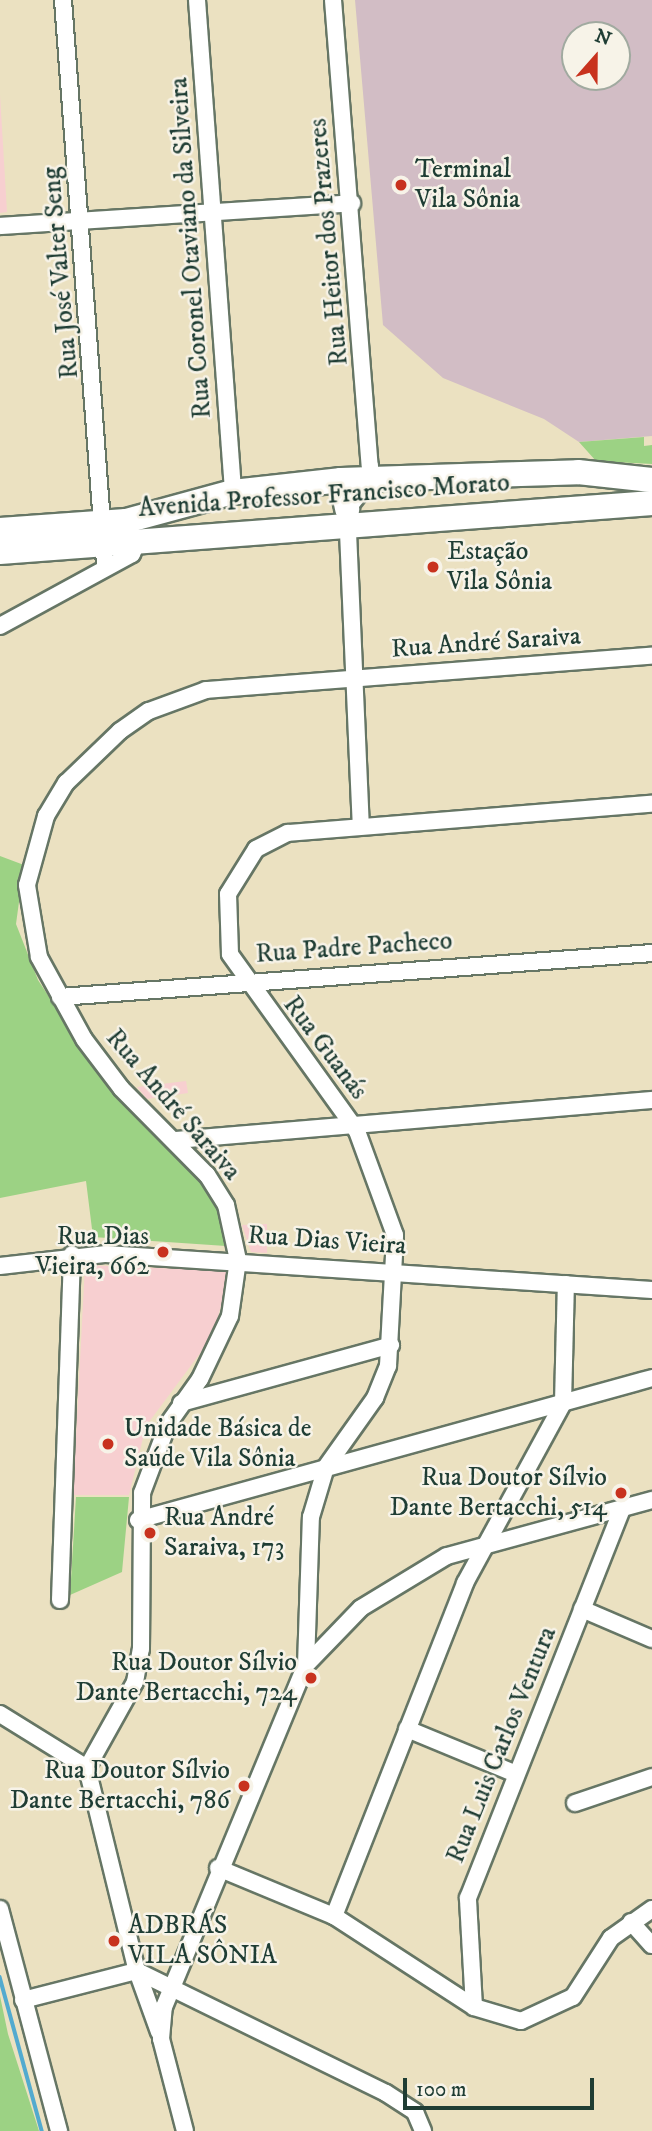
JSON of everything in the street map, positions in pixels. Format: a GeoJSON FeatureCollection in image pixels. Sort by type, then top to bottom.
{"type":"FeatureCollection","features":[{"type":"Feature","properties":{"kind":"highway","name":"Avenida Professor Francisco Morato"},"geometry":{"type":"LineString","coordinates":[[0,530],[106,543],[233,492],[341,480],[578,472],[652,480]]}},
{"type":"Feature","properties":{"kind":"highway"},"geometry":{"type":"LineString","coordinates":[[341,480],[347,517]]}},
{"type":"Feature","properties":{"kind":"highway","name":"Avenida Professor Francisco Morato"},"geometry":{"type":"LineString","coordinates":[[0,552],[347,517],[652,503]]}},
{"type":"Feature","properties":{"kind":"street","name":"Rua José Valter Seng"},"geometry":{"type":"LineString","coordinates":[[63,0],[106,543]]}},
{"type":"Feature","properties":{"kind":"street","name":"Rua Coronel Otaviano da Silveira"},"geometry":{"type":"LineString","coordinates":[[197,0],[233,492]]}},
{"type":"Feature","properties":{"kind":"street","name":"Rua Heitor dos Prazeres"},"geometry":{"type":"LineString","coordinates":[[333,0],[352,203],[370,480]]}},
{"type":"Feature","properties":{"kind":"street"},"geometry":{"type":"LineString","coordinates":[[0,226],[81,223],[352,203]]}},
{"type":"Feature","properties":{"kind":"street"},"geometry":{"type":"LineString","coordinates":[[361,824],[352,676],[347,517],[370,480]]}},
{"type":"Feature","properties":{"kind":"street"},"geometry":{"type":"LineString","coordinates":[[0,626],[106,543]]}},
{"type":"Feature","properties":{"kind":"street","name":"Rua André Saraiva"},"geometry":{"type":"LineString","coordinates":[[87,1768],[137,1671],[138,1520],[152,1461],[230,1316],[238,1260],[226,1205],[175,1140],[121,1088],[60,997],[38,957],[27,885],[33,848],[66,783],[120,731],[171,701],[255,683],[652,656]]}},
{"type":"Feature","properties":{"kind":"street","name":"Rua Guanás"},"geometry":{"type":"LineString","coordinates":[[306,1665],[311,1517],[326,1467],[375,1398],[391,1345],[398,1270],[382,1185],[353,1126],[243,980],[225,930],[228,894],[239,869],[269,839],[361,824],[652,804]]}},
{"type":"Feature","properties":{"kind":"street","name":"Rua Padre Pacheco"},"geometry":{"type":"LineString","coordinates":[[60,997],[243,980],[652,953]]}},
{"type":"Feature","properties":{"kind":"street"},"geometry":{"type":"LineString","coordinates":[[175,1140],[652,1100]]}},
{"type":"Feature","properties":{"kind":"street"},"geometry":{"type":"LineString","coordinates":[[60,1600],[72,1254]]}},
{"type":"Feature","properties":{"kind":"street","name":"Rua Dias Vieira"},"geometry":{"type":"LineString","coordinates":[[0,1266],[72,1254],[238,1260],[652,1290]]}},
{"type":"Feature","properties":{"kind":"street"},"geometry":{"type":"LineString","coordinates":[[334,1916],[407,1729],[487,1543],[564,1403],[566,1283]]}},
{"type":"Feature","properties":{"kind":"street"},"geometry":{"type":"LineString","coordinates":[[181,1403],[391,1345]]}},
{"type":"Feature","properties":{"kind":"street"},"geometry":{"type":"LineString","coordinates":[[138,1520],[652,1378]]}},
{"type":"Feature","properties":{"kind":"street"},"geometry":{"type":"LineString","coordinates":[[161,2039],[172,1985],[218,1868],[306,1665],[388,1587],[447,1556],[652,1500]]}},
{"type":"Feature","properties":{"kind":"street","name":"Rua Luis Carlos Ventura"},"geometry":{"type":"LineString","coordinates":[[474,2007],[468,1898],[622,1509]]}},
{"type":"Feature","properties":{"kind":"street"},"geometry":{"type":"LineString","coordinates":[[583,1609],[652,1639]]}},
{"type":"Feature","properties":{"kind":"street"},"geometry":{"type":"LineString","coordinates":[[0,1714],[87,1768],[137,1971],[161,2039],[185,2131]]}},
{"type":"Feature","properties":{"kind":"street"},"geometry":{"type":"LineString","coordinates":[[407,1729],[516,1774]]}},
{"type":"Feature","properties":{"kind":"street"},"geometry":{"type":"LineString","coordinates":[[575,1803],[652,1777]]}},
{"type":"Feature","properties":{"kind":"street"},"geometry":{"type":"LineString","coordinates":[[218,1868],[334,1916],[474,2007],[521,2021],[556,2009],[573,1997],[611,1938],[652,1909]]}},
{"type":"Feature","properties":{"kind":"street"},"geometry":{"type":"LineString","coordinates":[[0,1909],[59,2131]]}},
{"type":"Feature","properties":{"kind":"street"},"geometry":{"type":"LineString","coordinates":[[631,1922],[652,1945]]}},
{"type":"Feature","properties":{"kind":"street"},"geometry":{"type":"LineString","coordinates":[[23,2000],[137,1971],[172,1985],[386,2092],[415,2112],[422,2131]]}},
{"type":"Feature","properties":{"kind":"shaded area"},"geometry":{"type":"Polygon","coordinates":[[[355,0],[652,0],[652,436],[579,442],[544,419],[443,378],[383,325],[355,0]]]}},
{"type":"Feature","properties":{"kind":"shaded area"},"geometry":{"type":"Polygon","coordinates":[[[0,95],[7,212],[0,213],[0,95]]]}},
{"type":"Feature","properties":{"kind":"shaded area"},"geometry":{"type":"Polygon","coordinates":[[[186,1081],[188,1093],[147,1099],[137,1087],[186,1081]]]}},
{"type":"Feature","properties":{"kind":"shaded area"},"geometry":{"type":"Polygon","coordinates":[[[267,1224],[267,1253],[251,1252],[242,1225],[267,1224]]]}},
{"type":"Feature","properties":{"kind":"shaded area"},"geometry":{"type":"Polygon","coordinates":[[[85,1265],[230,1271],[213,1336],[146,1426],[129,1495],[73,1495],[85,1265]]]}},
{"type":"Feature","properties":{"kind":"green space"},"geometry":{"type":"Polygon","coordinates":[[[644,437],[644,446],[652,445],[652,464],[596,461],[579,442],[644,437]]]}},
{"type":"Feature","properties":{"kind":"green space"},"geometry":{"type":"Polygon","coordinates":[[[0,856],[24,865],[16,924],[38,980],[76,1038],[217,1203],[226,1246],[93,1237],[86,1181],[0,1198],[0,856]]]}},
{"type":"Feature","properties":{"kind":"green space"},"geometry":{"type":"Polygon","coordinates":[[[76,1497],[129,1497],[122,1572],[70,1595],[76,1497]]]}},
{"type":"Feature","properties":{"kind":"green space"},"geometry":{"type":"Polygon","coordinates":[[[0,1996],[8,2034],[39,2131],[0,2131],[0,1996]]]}},
{"type":"Feature","properties":{"kind":"waterway"},"geometry":{"type":"LineString","coordinates":[[0,1977],[42,2131]]}},
{"type":"Feature","properties":{"kind":"place","name":"Terminal Vila Sônia"},"geometry":{"type":"Point","coordinates":[401,185]}},
{"type":"Feature","properties":{"kind":"place","name":"Estação Vila Sônia"},"geometry":{"type":"Point","coordinates":[433,567]}},
{"type":"Feature","properties":{"kind":"place","name":"Rua Dias Vieira, 662"},"geometry":{"type":"Point","coordinates":[163,1252]}},
{"type":"Feature","properties":{"kind":"place","name":"Unidade Básica de Saúde Vila Sônia"},"geometry":{"type":"Point","coordinates":[108,1444]}},
{"type":"Feature","properties":{"kind":"place","name":"Rua Doutor Sílvio Dante Bertacchi, 514"},"geometry":{"type":"Point","coordinates":[621,1493]}},
{"type":"Feature","properties":{"kind":"place","name":"Rua André Saraiva, 173"},"geometry":{"type":"Point","coordinates":[150,1533]}},
{"type":"Feature","properties":{"kind":"place","name":"Rua Doutor Sílvio Dante Bertacchi, 724"},"geometry":{"type":"Point","coordinates":[311,1678]}},
{"type":"Feature","properties":{"kind":"place","name":"Rua Doutor Sílvio Dante Bertacchi, 786"},"geometry":{"type":"Point","coordinates":[244,1786]}},
{"type":"Feature","properties":{"kind":"place","name":"ADBRÁS VILA SÔNIA"},"geometry":{"type":"Point","coordinates":[114,1941]}}]}
